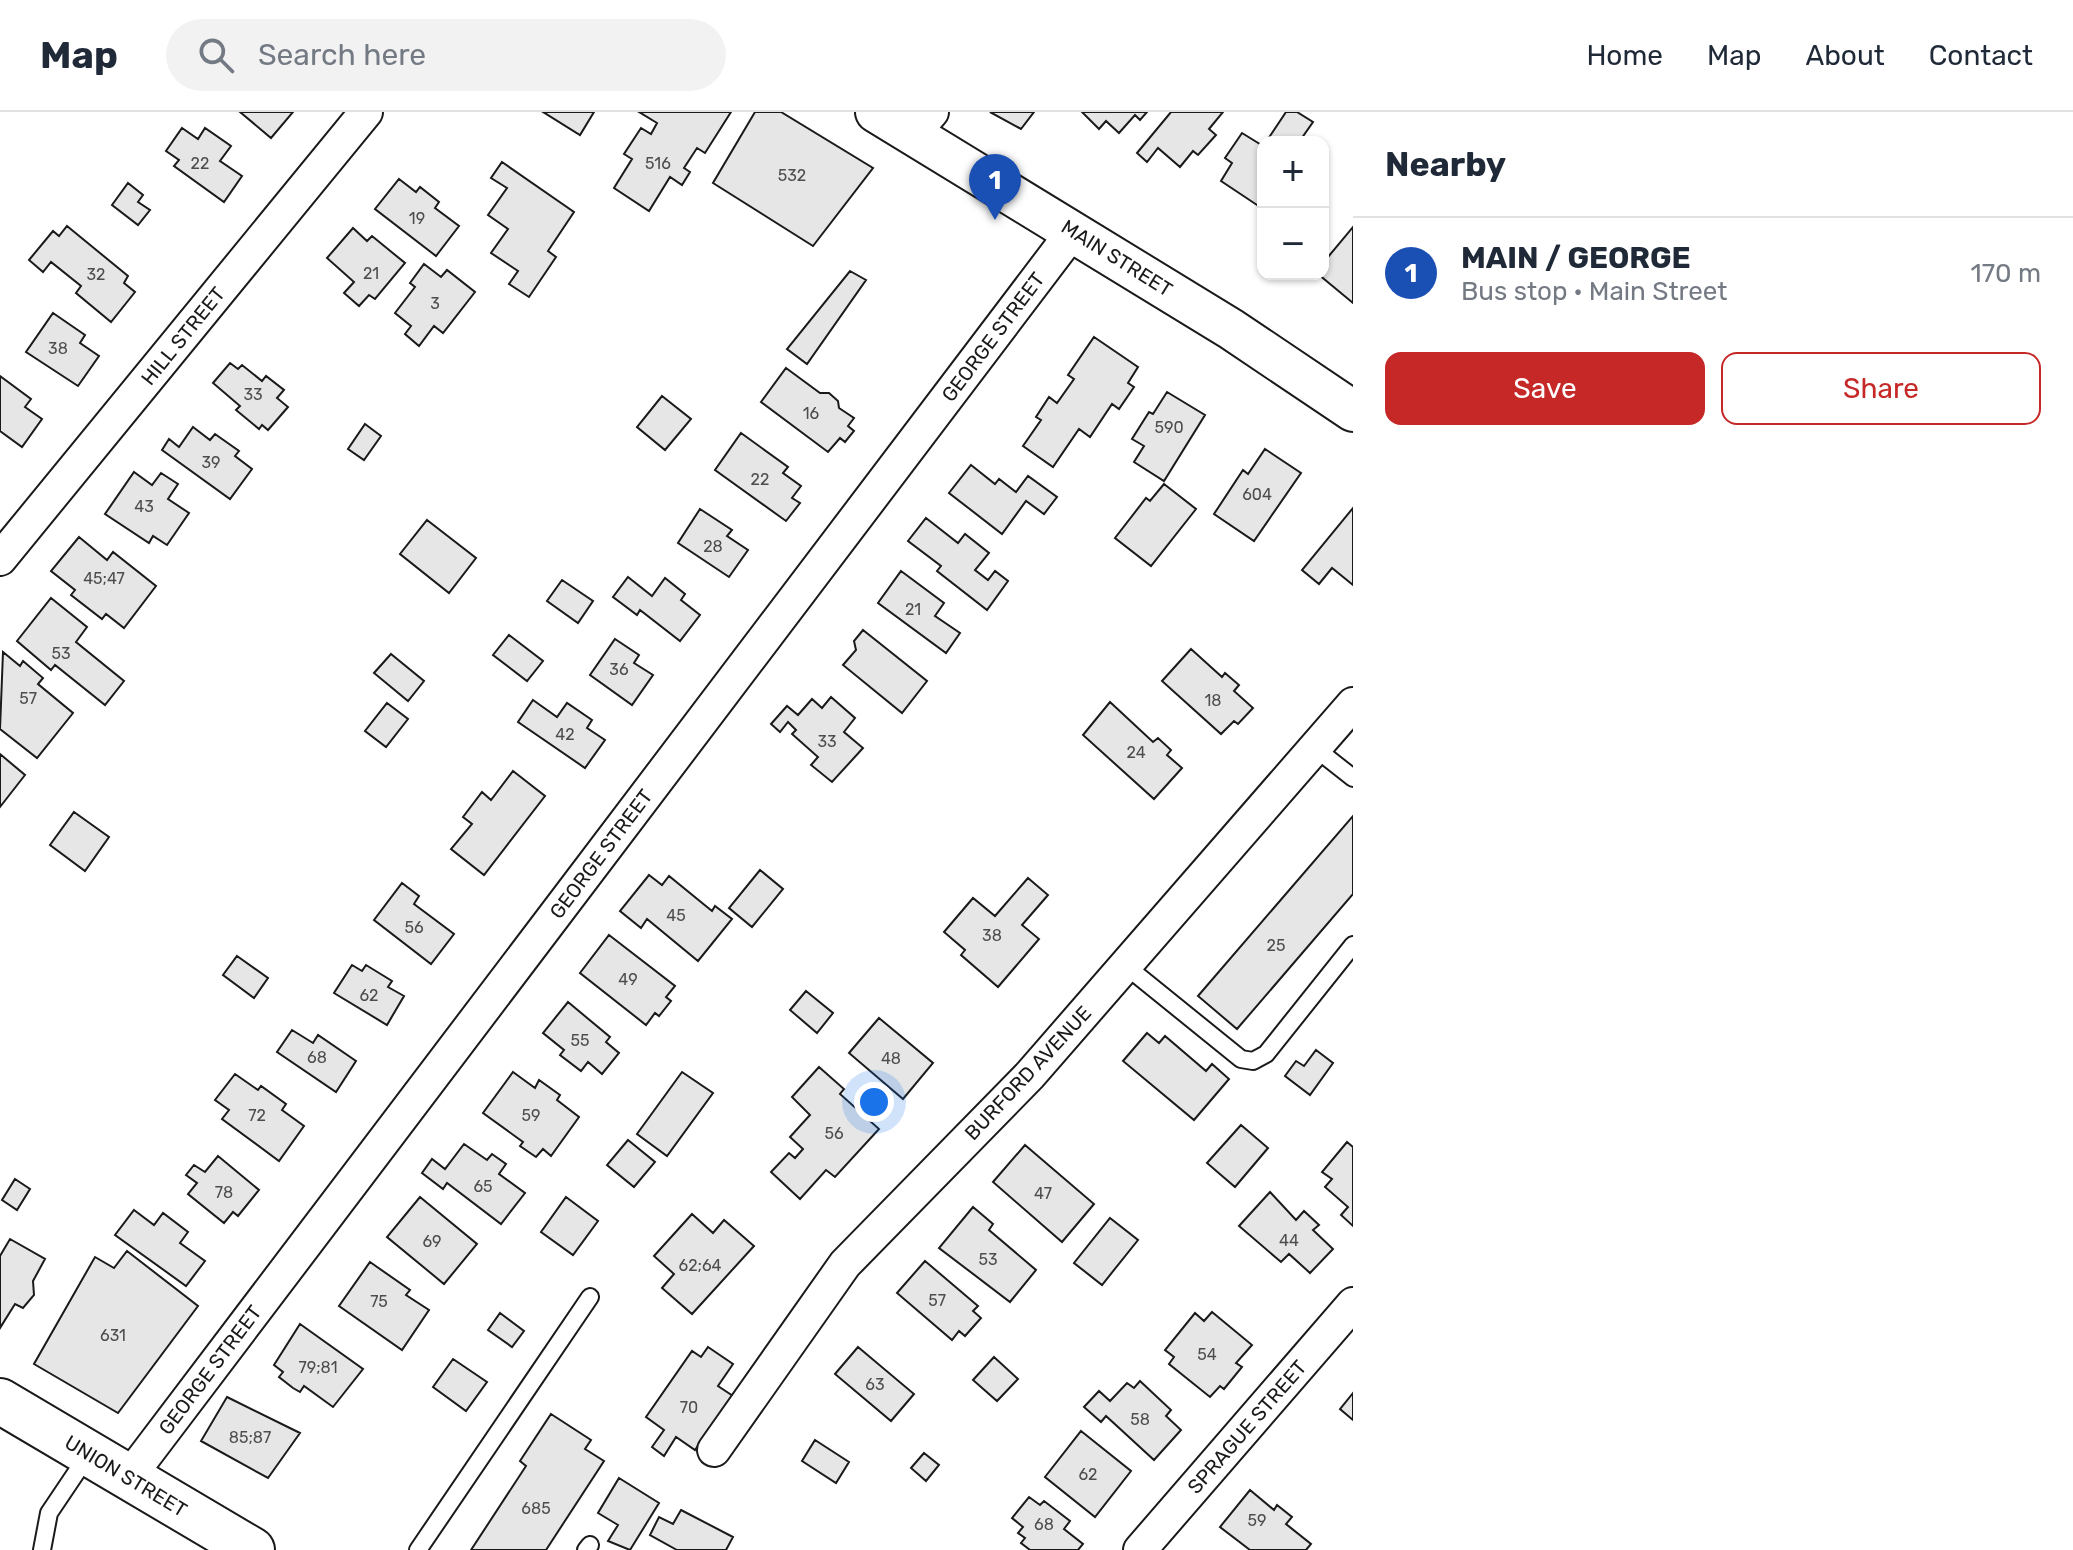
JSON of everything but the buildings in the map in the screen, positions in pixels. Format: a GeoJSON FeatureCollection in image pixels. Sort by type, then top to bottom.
{"type":"FeatureCollection","features":[{"type":"Feature","properties":{"kind":"main road","name":"UNION STREET"},"geometry":{"type":"LineString","coordinates":[[0,1401],[249,1549]]}},
{"type":"Feature","properties":{"kind":"street","name":"HILL STREET"},"geometry":{"type":"LineString","coordinates":[[0,559],[366,112]]}},
{"type":"Feature","properties":{"kind":"street","name":"MAIN STREET"},"geometry":{"type":"LineString","coordinates":[[876,112],[923,123],[1074,230],[1352,408]]}},
{"type":"Feature","properties":{"kind":"street","name":"GEORGE STREET"},"geometry":{"type":"LineString","coordinates":[[129,1477],[1074,230]]}},
{"type":"Feature","properties":{"kind":"street","name":"BURFORD AVENUE"},"geometry":{"type":"LineString","coordinates":[[714,1450],[845,1264],[1030,1075],[1353,704]]}},
{"type":"Feature","properties":{"kind":"street","name":"SPRAGUE STREET"},"geometry":{"type":"LineString","coordinates":[[1140,1550],[1353,1304]]}},
{"type":"Feature","properties":{"kind":"lane"},"geometry":{"type":"LineString","coordinates":[[1315,748],[1353,778]]}},
{"type":"Feature","properties":{"kind":"lane"},"geometry":{"type":"LineString","coordinates":[[1126,966],[1241,1059],[1253,1061],[1266,1054],[1353,945]]}},
{"type":"Feature","properties":{"kind":"lane"},"geometry":{"type":"LineString","coordinates":[[418,1550],[590,1297]]}},
{"type":"Feature","properties":{"kind":"lane"},"geometry":{"type":"LineString","coordinates":[[42,1550],[49,1513],[89,1454]]}},
{"type":"Feature","properties":{"kind":"place","name":"MAIN / GEORGE"},"geometry":{"type":"Point","coordinates":[995,220]}}]}
